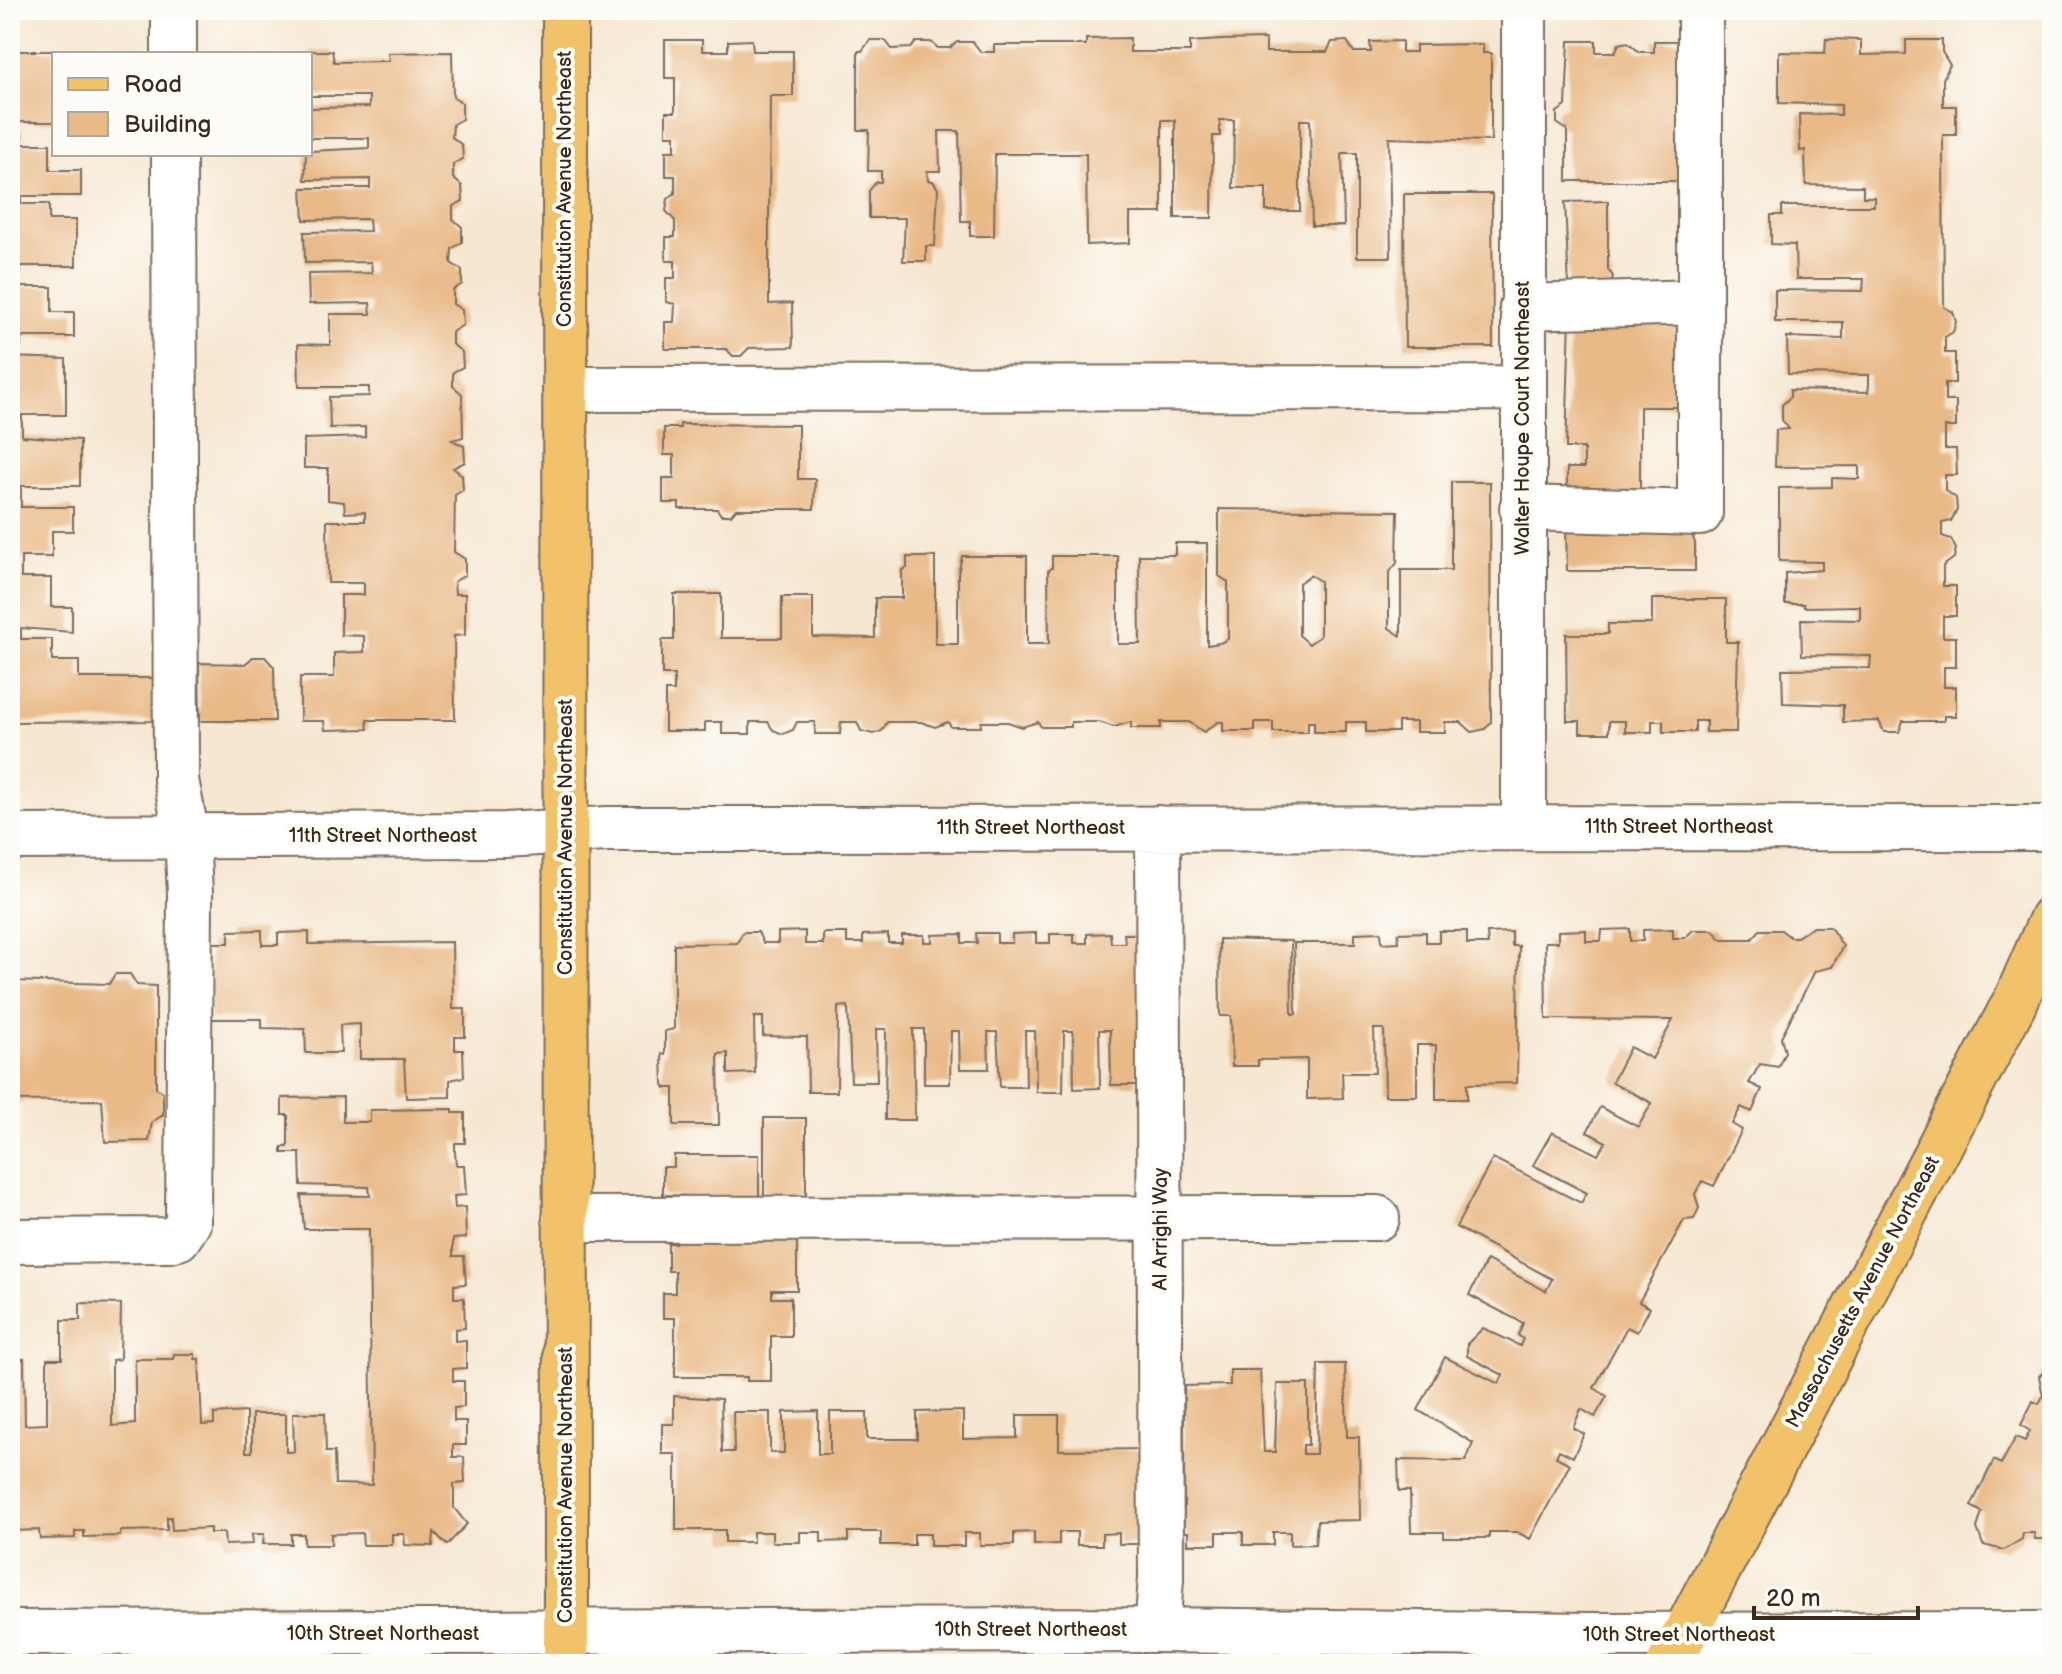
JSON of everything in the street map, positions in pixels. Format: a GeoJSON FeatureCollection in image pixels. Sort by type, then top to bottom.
{"type":"FeatureCollection","features":[{"type":"Feature","properties":{"kind":"main road","name":"Constitution Avenue Northeast"},"geometry":{"type":"LineString","coordinates":[[565,10],[566,1649]]}},
{"type":"Feature","properties":{"kind":"main road","name":"Massachusetts Avenue Northeast"},"geometry":{"type":"LineString","coordinates":[[1676,1649],[2017,998],[2052,918]]}},
{"type":"Feature","properties":{"kind":"street"},"geometry":{"type":"LineString","coordinates":[[174,10],[174,52]]}},
{"type":"Feature","properties":{"kind":"street","name":"Walter Houpe Court Northeast"},"geometry":{"type":"LineString","coordinates":[[1524,10],[1524,827]]}},
{"type":"Feature","properties":{"kind":"street"},"geometry":{"type":"LineString","coordinates":[[1522,508],[1700,513],[1700,10]]}},
{"type":"Feature","properties":{"kind":"street"},"geometry":{"type":"LineString","coordinates":[[10,1241],[170,1240],[178,1238],[188,1223],[187,837],[176,780],[174,156]]}},
{"type":"Feature","properties":{"kind":"street"},"geometry":{"type":"LineString","coordinates":[[1522,307],[1700,302]]}},
{"type":"Feature","properties":{"kind":"street"},"geometry":{"type":"LineString","coordinates":[[565,389],[1522,388]]}},
{"type":"Feature","properties":{"kind":"street","name":"11th Street Northeast"},"geometry":{"type":"LineString","coordinates":[[10,837],[1158,828],[2052,828]]}},
{"type":"Feature","properties":{"kind":"street","name":"Al Arrighi Way"},"geometry":{"type":"LineString","coordinates":[[1131,1641],[1161,1563],[1162,1217],[1158,828]]}},
{"type":"Feature","properties":{"kind":"street"},"geometry":{"type":"LineString","coordinates":[[565,1219],[1377,1218]]}},
{"type":"Feature","properties":{"kind":"street","name":"10th Street Northeast"},"geometry":{"type":"LineString","coordinates":[[10,1633],[566,1649],[1131,1641],[1676,1649],[2052,1634]]}},
{"type":"Feature","properties":{"kind":"building"},"geometry":{"type":"Polygon","coordinates":[[[1130,38],[1130,52],[1190,52],[1190,42],[1221,40],[1266,39],[1266,52],[1327,52],[1332,42],[1347,41],[1354,52],[1371,52],[1370,42],[1402,41],[1402,52],[1416,52],[1416,45],[1483,44],[1483,53],[1491,53],[1491,141],[1389,138],[1391,257],[1357,257],[1357,153],[1342,153],[1344,226],[1312,226],[1310,120],[1300,120],[1300,211],[1266,211],[1266,188],[1233,188],[1234,120],[1220,120],[1220,136],[1213,136],[1212,218],[1175,218],[1175,120],[1162,120],[1162,213],[1130,213],[1130,243],[1087,245],[1086,154],[995,154],[994,236],[970,236],[970,221],[961,221],[959,131],[939,131],[940,171],[927,171],[928,181],[933,181],[938,189],[935,246],[926,246],[926,261],[903,261],[905,218],[869,218],[869,191],[876,182],[881,182],[881,171],[868,171],[869,130],[858,130],[858,51],[862,51],[870,40],[885,40],[892,49],[911,48],[916,42],[931,42],[938,48],[950,48],[957,42],[973,42],[981,52],[994,52],[994,45],[1086,45],[1086,39],[1130,38]]]}},
{"type":"Feature","properties":{"kind":"building"},"geometry":{"type":"Polygon","coordinates":[[[1826,39],[1861,40],[1861,55],[1906,54],[1906,40],[1942,40],[1942,52],[1950,65],[1943,79],[1943,106],[1956,106],[1956,135],[1943,135],[1943,152],[1944,307],[1953,312],[1956,322],[1953,332],[1945,337],[1945,353],[1955,353],[1955,383],[1945,383],[1945,401],[1956,401],[1956,427],[1945,427],[1945,449],[1956,449],[1957,475],[1945,475],[1945,490],[1956,498],[1957,510],[1951,521],[1942,523],[1942,536],[1951,539],[1956,549],[1954,558],[1943,566],[1943,586],[1956,586],[1956,616],[1943,616],[1943,637],[1956,637],[1956,667],[1944,667],[1944,687],[1956,687],[1956,716],[1944,716],[1944,721],[1903,721],[1899,732],[1884,732],[1879,721],[1843,722],[1843,705],[1783,703],[1782,669],[1870,668],[1871,656],[1802,655],[1801,619],[1860,620],[1860,606],[1804,607],[1804,604],[1785,604],[1785,573],[1822,570],[1822,562],[1779,561],[1779,488],[1832,487],[1832,478],[1859,479],[1859,466],[1775,467],[1776,430],[1789,429],[1782,420],[1782,405],[1790,397],[1790,390],[1868,392],[1869,385],[1869,375],[1788,374],[1787,337],[1843,339],[1843,322],[1775,322],[1775,290],[1863,291],[1864,279],[1796,279],[1795,245],[1771,244],[1771,215],[1782,215],[1782,206],[1874,206],[1874,197],[1863,197],[1863,186],[1806,185],[1805,150],[1800,151],[1799,114],[1841,115],[1841,105],[1779,103],[1779,52],[1825,53],[1826,39]]]}},
{"type":"Feature","properties":{"kind":"building"},"geometry":{"type":"Polygon","coordinates":[[[665,40],[702,40],[702,51],[728,51],[728,41],[752,40],[753,51],[793,51],[793,96],[770,96],[769,304],[792,303],[793,347],[749,348],[741,356],[733,356],[726,349],[665,349],[665,322],[674,322],[675,304],[666,302],[666,278],[675,278],[675,261],[666,261],[666,237],[675,237],[675,221],[666,211],[668,199],[675,193],[675,176],[666,176],[666,151],[675,151],[675,135],[666,135],[666,112],[675,112],[675,78],[665,78],[665,40]]]}},
{"type":"Feature","properties":{"kind":"building"},"geometry":{"type":"Polygon","coordinates":[[[1569,41],[1596,41],[1596,52],[1615,52],[1619,44],[1628,42],[1639,52],[1654,52],[1654,41],[1682,41],[1695,181],[1567,181],[1567,130],[1557,123],[1557,112],[1566,106],[1569,41]]]}},
{"type":"Feature","properties":{"kind":"building"},"geometry":{"type":"Polygon","coordinates":[[[10,51],[53,51],[52,122],[10,122],[10,51]]]}},
{"type":"Feature","properties":{"kind":"building"},"geometry":{"type":"Polygon","coordinates":[[[332,51],[334,62],[389,61],[388,53],[452,52],[453,97],[462,103],[462,119],[453,124],[452,137],[462,145],[463,159],[453,164],[453,178],[462,186],[463,201],[453,206],[453,219],[462,227],[462,242],[452,249],[451,263],[462,270],[462,284],[453,290],[453,304],[462,310],[463,325],[452,332],[452,344],[462,352],[463,367],[453,372],[453,386],[462,394],[463,437],[452,440],[464,446],[465,462],[453,468],[462,475],[463,490],[455,495],[454,552],[465,559],[465,575],[454,582],[455,594],[465,594],[465,635],[454,636],[455,720],[367,720],[368,729],[325,730],[324,721],[300,721],[300,677],[334,677],[334,653],[364,652],[364,636],[341,635],[341,595],[364,595],[364,583],[328,583],[327,521],[365,521],[365,512],[345,513],[344,502],[328,500],[328,468],[304,468],[304,439],[365,437],[365,427],[330,428],[329,397],[369,396],[369,387],[299,387],[298,344],[330,345],[330,314],[371,314],[370,303],[309,304],[308,274],[372,273],[371,262],[305,263],[304,232],[370,231],[369,219],[304,220],[302,188],[370,188],[370,179],[305,180],[306,156],[312,156],[312,151],[369,148],[369,138],[312,138],[312,108],[369,107],[369,96],[312,96],[310,52],[332,51]]]}},
{"type":"Feature","properties":{"kind":"building"},"geometry":{"type":"Polygon","coordinates":[[[10,133],[22,133],[22,144],[50,144],[50,170],[81,170],[81,196],[21,196],[21,204],[49,204],[49,220],[76,220],[76,266],[20,266],[20,287],[52,287],[52,312],[74,312],[74,337],[21,337],[21,347],[10,347],[10,133]]]}},
{"type":"Feature","properties":{"kind":"building"},"geometry":{"type":"Polygon","coordinates":[[[1404,194],[1492,194],[1493,347],[1405,347],[1404,194]]]}},
{"type":"Feature","properties":{"kind":"building"},"geometry":{"type":"Polygon","coordinates":[[[1608,201],[1608,270],[1613,276],[1610,288],[1569,288],[1565,202],[1608,201]]]}},
{"type":"Feature","properties":{"kind":"building"},"geometry":{"type":"Polygon","coordinates":[[[1684,313],[1694,407],[1640,407],[1640,495],[1567,495],[1567,468],[1584,468],[1584,448],[1566,448],[1570,317],[1684,313]]]}},
{"type":"Feature","properties":{"kind":"building"},"geometry":{"type":"Polygon","coordinates":[[[10,357],[66,359],[66,415],[22,415],[22,436],[80,440],[80,486],[21,486],[21,507],[73,507],[73,531],[52,531],[52,557],[21,557],[21,578],[51,578],[51,607],[72,607],[72,632],[21,628],[21,639],[52,639],[52,661],[79,661],[79,678],[162,678],[162,721],[10,722],[10,357]]]}},
{"type":"Feature","properties":{"kind":"building"},"geometry":{"type":"Polygon","coordinates":[[[680,424],[798,425],[798,479],[815,479],[814,509],[736,509],[731,515],[721,515],[717,509],[679,509],[679,503],[663,503],[663,478],[674,478],[674,455],[664,455],[664,428],[680,428],[680,424]]]}},
{"type":"Feature","properties":{"kind":"building"},"geometry":{"type":"Polygon","coordinates":[[[1451,482],[1490,482],[1491,722],[1485,729],[1472,732],[1461,722],[1445,722],[1445,732],[1416,732],[1416,722],[1398,722],[1398,732],[1366,732],[1366,722],[1346,722],[1346,732],[1314,732],[1314,722],[1308,722],[1308,732],[1273,732],[1273,722],[1255,722],[1255,731],[1223,731],[1223,722],[1218,722],[1204,732],[1189,722],[1161,722],[1161,728],[1131,728],[1131,722],[1114,727],[1099,722],[1071,722],[1071,727],[1041,727],[1038,722],[1022,727],[1008,722],[981,722],[981,727],[951,727],[948,722],[935,727],[921,722],[887,722],[882,731],[873,734],[861,731],[857,722],[841,722],[840,734],[815,734],[815,722],[797,722],[793,730],[783,734],[773,730],[768,722],[750,722],[750,734],[722,734],[722,722],[705,722],[705,731],[665,731],[665,691],[674,691],[674,675],[662,675],[662,640],[674,640],[674,594],[721,594],[721,638],[782,638],[782,597],[813,597],[813,637],[875,638],[875,598],[902,598],[902,570],[907,568],[907,557],[935,557],[935,644],[958,644],[958,574],[962,556],[1027,556],[1027,644],[1049,644],[1048,571],[1052,568],[1052,556],[1118,556],[1118,644],[1140,644],[1139,555],[1175,555],[1175,543],[1207,543],[1207,645],[1220,643],[1228,639],[1228,582],[1219,576],[1219,509],[1398,511],[1397,563],[1389,573],[1389,628],[1401,636],[1401,570],[1451,570],[1451,482]],[[1310,575],[1299,583],[1299,635],[1309,644],[1320,636],[1320,581],[1310,575]]]}},
{"type":"Feature","properties":{"kind":"building"},"geometry":{"type":"Polygon","coordinates":[[[1566,521],[1687,521],[1695,543],[1695,571],[1567,571],[1566,521]]]}},
{"type":"Feature","properties":{"kind":"building"},"geometry":{"type":"Polygon","coordinates":[[[1652,599],[1726,599],[1726,642],[1738,642],[1736,732],[1706,732],[1706,721],[1695,721],[1695,732],[1663,732],[1663,721],[1652,721],[1652,732],[1625,732],[1625,721],[1609,721],[1609,733],[1580,733],[1580,721],[1567,721],[1566,634],[1608,634],[1608,624],[1652,624],[1652,599]]]}},
{"type":"Feature","properties":{"kind":"building"},"geometry":{"type":"Polygon","coordinates":[[[253,657],[265,657],[274,667],[275,721],[200,721],[199,663],[245,664],[253,657]]]}},
{"type":"Feature","properties":{"kind":"building"},"geometry":{"type":"Polygon","coordinates":[[[1813,927],[1830,927],[1843,946],[1832,967],[1815,971],[1781,1037],[1785,1052],[1778,1067],[1760,1064],[1749,1083],[1762,1089],[1752,1112],[1741,1107],[1732,1124],[1742,1130],[1714,1186],[1702,1181],[1695,1194],[1699,1208],[1694,1219],[1684,1220],[1639,1302],[1650,1308],[1637,1332],[1627,1327],[1594,1388],[1607,1396],[1595,1417],[1581,1409],[1573,1428],[1584,1434],[1573,1457],[1559,1450],[1556,1457],[1570,1464],[1530,1539],[1517,1532],[1489,1532],[1489,1538],[1444,1538],[1444,1532],[1411,1532],[1410,1491],[1399,1491],[1398,1460],[1466,1461],[1473,1443],[1418,1410],[1445,1357],[1499,1384],[1503,1375],[1467,1356],[1467,1344],[1483,1328],[1520,1346],[1523,1339],[1518,1335],[1523,1323],[1469,1295],[1487,1260],[1546,1291],[1552,1279],[1456,1227],[1493,1158],[1581,1203],[1587,1193],[1533,1165],[1552,1132],[1598,1155],[1606,1142],[1587,1132],[1600,1107],[1638,1127],[1652,1103],[1612,1082],[1630,1047],[1652,1059],[1673,1020],[1546,1019],[1545,942],[1558,942],[1558,931],[1586,930],[1586,941],[1601,941],[1602,930],[1630,929],[1630,941],[1643,941],[1643,930],[1673,929],[1673,938],[1685,938],[1693,930],[1713,930],[1721,939],[1752,939],[1760,930],[1781,930],[1790,937],[1797,937],[1813,927]]]}},
{"type":"Feature","properties":{"kind":"building"},"geometry":{"type":"Polygon","coordinates":[[[262,930],[262,945],[278,945],[278,933],[309,932],[309,944],[452,942],[453,1009],[465,1009],[465,1037],[455,1037],[455,1050],[463,1050],[464,1077],[450,1080],[450,1097],[406,1098],[404,1059],[360,1059],[360,1024],[340,1025],[341,1053],[306,1053],[305,1029],[262,1028],[262,1019],[211,1019],[210,943],[229,943],[229,931],[262,930]]]}},
{"type":"Feature","properties":{"kind":"building"},"geometry":{"type":"Polygon","coordinates":[[[805,931],[805,944],[823,944],[823,933],[847,933],[847,943],[863,943],[863,935],[888,934],[888,943],[902,943],[902,935],[924,935],[924,942],[932,942],[932,935],[962,934],[962,943],[977,943],[976,933],[997,933],[997,943],[1012,943],[1012,934],[1036,933],[1036,943],[1050,943],[1050,934],[1074,934],[1074,943],[1087,943],[1087,934],[1110,933],[1111,943],[1125,943],[1124,934],[1147,934],[1136,1085],[1111,1085],[1110,1030],[1099,1030],[1100,1088],[1074,1089],[1073,1031],[1064,1031],[1063,1092],[1036,1092],[1035,1031],[1025,1031],[1026,1087],[1000,1087],[997,1032],[988,1032],[989,1069],[960,1069],[959,1031],[951,1031],[950,1084],[924,1084],[924,1029],[913,1029],[915,1120],[885,1120],[886,1029],[876,1029],[877,1082],[851,1082],[848,1006],[838,1007],[837,1092],[808,1092],[807,1037],[763,1036],[763,1017],[754,1017],[755,1073],[728,1074],[728,1053],[718,1054],[719,1125],[674,1125],[674,1088],[665,1088],[663,1084],[662,1054],[665,1054],[665,1031],[674,1029],[674,944],[737,943],[743,932],[758,932],[763,943],[778,943],[778,932],[805,931]]]}},
{"type":"Feature","properties":{"kind":"building"},"geometry":{"type":"Polygon","coordinates":[[[1439,931],[1467,931],[1467,944],[1488,944],[1487,933],[1512,932],[1512,946],[1519,946],[1517,1083],[1467,1084],[1467,1099],[1436,1099],[1436,1045],[1417,1045],[1417,1096],[1385,1096],[1384,1029],[1374,1029],[1375,1073],[1342,1073],[1343,1098],[1307,1099],[1307,1059],[1258,1060],[1258,1066],[1232,1066],[1231,1016],[1220,1016],[1219,939],[1291,941],[1292,1014],[1296,1014],[1294,943],[1355,943],[1355,933],[1381,932],[1382,943],[1399,942],[1398,933],[1426,932],[1426,942],[1439,942],[1439,931]]]}},
{"type":"Feature","properties":{"kind":"building"},"geometry":{"type":"Polygon","coordinates":[[[115,974],[130,974],[137,985],[156,986],[156,1088],[163,1092],[163,1115],[152,1122],[149,1141],[105,1142],[102,1100],[10,1101],[10,981],[109,984],[115,974]]]}},
{"type":"Feature","properties":{"kind":"building"},"geometry":{"type":"Polygon","coordinates":[[[343,1097],[343,1122],[370,1122],[370,1110],[453,1109],[453,1113],[465,1113],[465,1143],[455,1143],[455,1152],[456,1165],[464,1165],[466,1195],[454,1196],[455,1208],[465,1207],[466,1238],[453,1239],[453,1256],[464,1256],[466,1284],[454,1285],[454,1298],[464,1298],[465,1328],[455,1329],[455,1341],[466,1340],[466,1368],[453,1369],[453,1381],[464,1381],[464,1407],[454,1408],[454,1421],[466,1421],[466,1445],[453,1445],[453,1457],[464,1457],[465,1483],[454,1484],[454,1508],[467,1524],[447,1545],[434,1532],[433,1546],[405,1545],[404,1534],[392,1534],[392,1545],[363,1545],[362,1533],[331,1534],[331,1545],[304,1545],[304,1534],[291,1534],[291,1544],[263,1544],[264,1534],[252,1534],[253,1544],[225,1545],[224,1533],[210,1533],[210,1528],[172,1530],[171,1517],[167,1517],[167,1530],[121,1531],[120,1536],[84,1537],[84,1531],[75,1531],[75,1538],[40,1539],[39,1530],[10,1531],[10,1359],[24,1359],[25,1425],[47,1424],[47,1359],[62,1359],[62,1320],[80,1320],[80,1303],[121,1304],[120,1359],[112,1360],[112,1426],[135,1424],[135,1359],[173,1359],[174,1354],[195,1354],[195,1359],[199,1359],[202,1425],[214,1424],[214,1414],[246,1412],[246,1452],[252,1452],[252,1414],[286,1414],[286,1452],[294,1452],[293,1413],[325,1413],[326,1452],[334,1452],[335,1484],[372,1485],[369,1229],[304,1229],[301,1195],[370,1196],[369,1187],[301,1185],[300,1153],[282,1153],[282,1147],[288,1147],[288,1115],[282,1115],[282,1098],[343,1097]]]}},
{"type":"Feature","properties":{"kind":"building"},"geometry":{"type":"Polygon","coordinates":[[[764,1118],[806,1118],[806,1202],[764,1202],[764,1118]]]}},
{"type":"Feature","properties":{"kind":"building"},"geometry":{"type":"Polygon","coordinates":[[[674,1155],[759,1155],[759,1198],[663,1195],[663,1167],[674,1167],[674,1155]]]}},
{"type":"Feature","properties":{"kind":"building"},"geometry":{"type":"Polygon","coordinates":[[[675,1238],[797,1238],[797,1290],[772,1290],[772,1298],[791,1298],[791,1336],[771,1336],[771,1381],[747,1381],[747,1377],[675,1377],[675,1318],[663,1318],[663,1293],[675,1293],[675,1271],[668,1271],[668,1243],[675,1243],[675,1238]]]}},
{"type":"Feature","properties":{"kind":"building"},"geometry":{"type":"Polygon","coordinates":[[[1318,1364],[1345,1364],[1347,1437],[1359,1437],[1360,1520],[1317,1521],[1315,1544],[1290,1545],[1290,1532],[1273,1532],[1273,1545],[1243,1545],[1243,1532],[1217,1532],[1217,1544],[1188,1544],[1188,1532],[1184,1532],[1184,1386],[1230,1385],[1230,1370],[1260,1370],[1264,1452],[1275,1452],[1277,1384],[1308,1384],[1308,1445],[1303,1445],[1303,1454],[1316,1454],[1318,1364]]]}},
{"type":"Feature","properties":{"kind":"building"},"geometry":{"type":"Polygon","coordinates":[[[2052,1364],[2052,1539],[2035,1539],[2034,1533],[2023,1533],[2022,1539],[2004,1550],[1983,1545],[1977,1528],[1982,1512],[1971,1506],[1994,1460],[2001,1464],[2016,1437],[2025,1441],[2030,1431],[2021,1425],[2033,1401],[2039,1404],[2043,1396],[2039,1376],[2052,1364]]]}},
{"type":"Feature","properties":{"kind":"building"},"geometry":{"type":"Polygon","coordinates":[[[674,1396],[721,1399],[722,1452],[734,1452],[733,1412],[770,1412],[770,1453],[784,1453],[784,1412],[818,1411],[818,1454],[830,1454],[830,1412],[867,1412],[867,1439],[917,1439],[917,1412],[963,1411],[963,1439],[1017,1438],[1017,1415],[1059,1415],[1059,1450],[1147,1449],[1146,1544],[1119,1544],[1119,1533],[1102,1534],[1102,1545],[1077,1545],[1077,1532],[1059,1532],[1059,1544],[1034,1545],[1034,1532],[1014,1533],[1014,1545],[980,1545],[980,1533],[964,1533],[964,1546],[930,1546],[930,1534],[914,1534],[914,1545],[881,1545],[881,1532],[848,1532],[848,1541],[821,1542],[821,1532],[800,1532],[800,1542],[772,1542],[772,1532],[753,1532],[753,1542],[725,1542],[725,1530],[676,1530],[676,1454],[662,1454],[662,1424],[674,1424],[674,1396]]]}}]}
